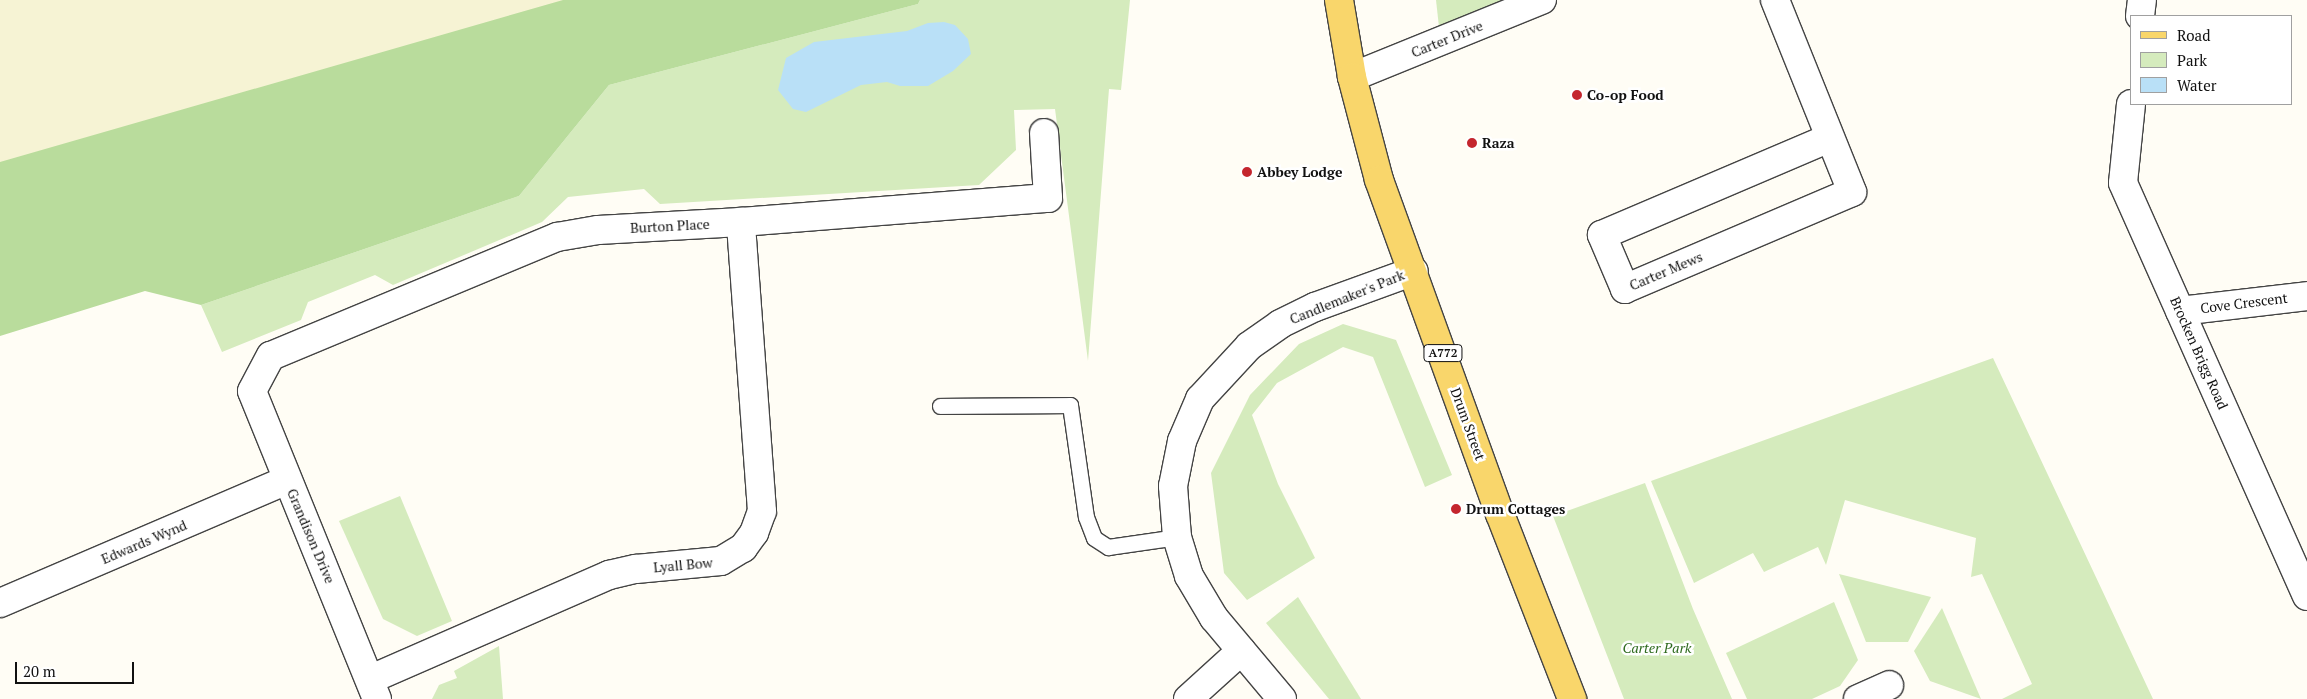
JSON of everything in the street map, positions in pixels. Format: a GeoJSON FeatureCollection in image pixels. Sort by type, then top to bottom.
{"type":"FeatureCollection","features":[{"type":"Feature","properties":{"kind":"main road","name":"Drum Street"},"geometry":{"type":"LineString","coordinates":[[1340,0],[1352,77],[1379,180],[1414,271],[1500,514],[1572,699]]}},
{"type":"Feature","properties":{"kind":"street","name":"Carter Drive"},"geometry":{"type":"LineString","coordinates":[[1352,77],[1542,0]]}},
{"type":"Feature","properties":{"kind":"street","name":"Carter Mews"},"geometry":{"type":"LineString","coordinates":[[1775,0],[1852,192],[1625,289],[1602,235],[1829,138]]}},
{"type":"Feature","properties":{"kind":"street"},"geometry":{"type":"LineString","coordinates":[[2140,15],[2142,0]]}},
{"type":"Feature","properties":{"kind":"street","name":"Brocken Brigg Road"},"geometry":{"type":"LineString","coordinates":[[2131,105],[2123,183],[2307,596]]}},
{"type":"Feature","properties":{"kind":"street","name":"Burton Place"},"geometry":{"type":"LineString","coordinates":[[262,374],[271,356],[557,237],[598,230],[741,222],[1048,198],[1044,133]]}},
{"type":"Feature","properties":{"kind":"street","name":"Lyall Bow"},"geometry":{"type":"LineString","coordinates":[[374,689],[609,576],[636,569],[722,561],[743,548],[754,533],[762,511],[741,222]]}},
{"type":"Feature","properties":{"kind":"street","name":"Candlemaker's Park"},"geometry":{"type":"LineString","coordinates":[[1282,699],[1214,618],[1189,576],[1177,538],[1173,486],[1182,441],[1200,399],[1224,369],[1248,346],[1280,324],[1315,307],[1414,271]]}},
{"type":"Feature","properties":{"kind":"street","name":"Cove Crescent"},"geometry":{"type":"LineString","coordinates":[[2180,311],[2307,296]]}},
{"type":"Feature","properties":{"kind":"street","name":"Grandison Drive"},"geometry":{"type":"LineString","coordinates":[[262,374],[252,391],[374,689]]}},
{"type":"Feature","properties":{"kind":"street","name":"Edwards Wynd"},"geometry":{"type":"LineString","coordinates":[[0,603],[287,480]]}},
{"type":"Feature","properties":{"kind":"street"},"geometry":{"type":"LineString","coordinates":[[1188,699],[1242,651]]}},
{"type":"Feature","properties":{"kind":"street"},"geometry":{"type":"LineString","coordinates":[[1858,699],[1889,685]]}},
{"type":"Feature","properties":{"kind":"lane"},"geometry":{"type":"LineString","coordinates":[[940,406],[1070,405],[1086,518],[1094,538],[1108,547],[1177,538]]}},
{"type":"Feature","properties":{"kind":"shaded area"},"geometry":{"type":"Polygon","coordinates":[[[0,0],[758,0],[0,218],[0,0]]]}},
{"type":"Feature","properties":{"kind":"green space"},"geometry":{"type":"Polygon","coordinates":[[[563,0],[920,0],[918,4],[609,85],[519,196],[201,305],[145,291],[0,336],[0,162],[563,0]]]}},
{"type":"Feature","properties":{"kind":"green space"},"geometry":{"type":"Polygon","coordinates":[[[920,0],[1130,0],[1121,90],[1109,89],[1088,361],[1055,109],[1014,110],[1016,150],[979,185],[660,204],[644,189],[568,197],[542,222],[393,285],[375,275],[308,302],[301,320],[222,352],[201,305],[519,196],[609,85],[918,4],[920,0]]]}},
{"type":"Feature","properties":{"kind":"green space"},"geometry":{"type":"Polygon","coordinates":[[[1436,0],[1505,0],[1439,27],[1436,0]]]}},
{"type":"Feature","properties":{"kind":"green space"},"geometry":{"type":"Polygon","coordinates":[[[1343,324],[1396,340],[1452,475],[1425,487],[1373,357],[1343,347],[1277,383],[1252,415],[1278,484],[1315,558],[1247,600],[1224,573],[1211,473],[1250,395],[1299,344],[1343,324]]]}},
{"type":"Feature","properties":{"kind":"green space"},"geometry":{"type":"Polygon","coordinates":[[[1993,358],[2153,699],[2002,699],[2032,684],[1982,574],[1971,577],[1976,538],[1845,500],[1826,565],[1818,547],[1764,572],[1753,553],[1694,583],[1651,481],[1993,358]]]}},
{"type":"Feature","properties":{"kind":"green space","name":"Carter Park"},"geometry":{"type":"Polygon","coordinates":[[[1645,483],[1693,609],[1732,699],[1624,699],[1553,516],[1645,483]]]}},
{"type":"Feature","properties":{"kind":"green space"},"geometry":{"type":"Polygon","coordinates":[[[400,496],[452,621],[417,636],[383,619],[339,521],[400,496]]]}},
{"type":"Feature","properties":{"kind":"green space"},"geometry":{"type":"Polygon","coordinates":[[[1839,574],[1931,597],[1908,642],[1866,642],[1839,574]]]}},
{"type":"Feature","properties":{"kind":"green space"},"geometry":{"type":"Polygon","coordinates":[[[1298,597],[1361,699],[1329,699],[1266,623],[1298,597]]]}},
{"type":"Feature","properties":{"kind":"green space"},"geometry":{"type":"Polygon","coordinates":[[[1834,602],[1858,660],[1840,686],[1812,699],[1747,699],[1726,653],[1834,602]]]}},
{"type":"Feature","properties":{"kind":"green space"},"geometry":{"type":"Polygon","coordinates":[[[1942,608],[1981,699],[1930,681],[1914,651],[1942,608]]]}},
{"type":"Feature","properties":{"kind":"green space"},"geometry":{"type":"Polygon","coordinates":[[[499,646],[503,699],[432,699],[439,685],[457,678],[454,671],[499,646]]]}},
{"type":"Feature","properties":{"kind":"water"},"geometry":{"type":"Polygon","coordinates":[[[944,22],[955,25],[968,39],[971,54],[953,71],[928,86],[900,86],[887,82],[861,85],[806,112],[793,109],[778,90],[786,58],[814,42],[907,31],[928,23],[944,22]]]}},
{"type":"Feature","properties":{"kind":"place","name":"Co-op Food"},"geometry":{"type":"Point","coordinates":[1577,95]}},
{"type":"Feature","properties":{"kind":"place","name":"Raza"},"geometry":{"type":"Point","coordinates":[1472,143]}},
{"type":"Feature","properties":{"kind":"place","name":"Abbey Lodge"},"geometry":{"type":"Point","coordinates":[1247,172]}},
{"type":"Feature","properties":{"kind":"place","name":"Drum Cottages"},"geometry":{"type":"Point","coordinates":[1456,509]}}]}
